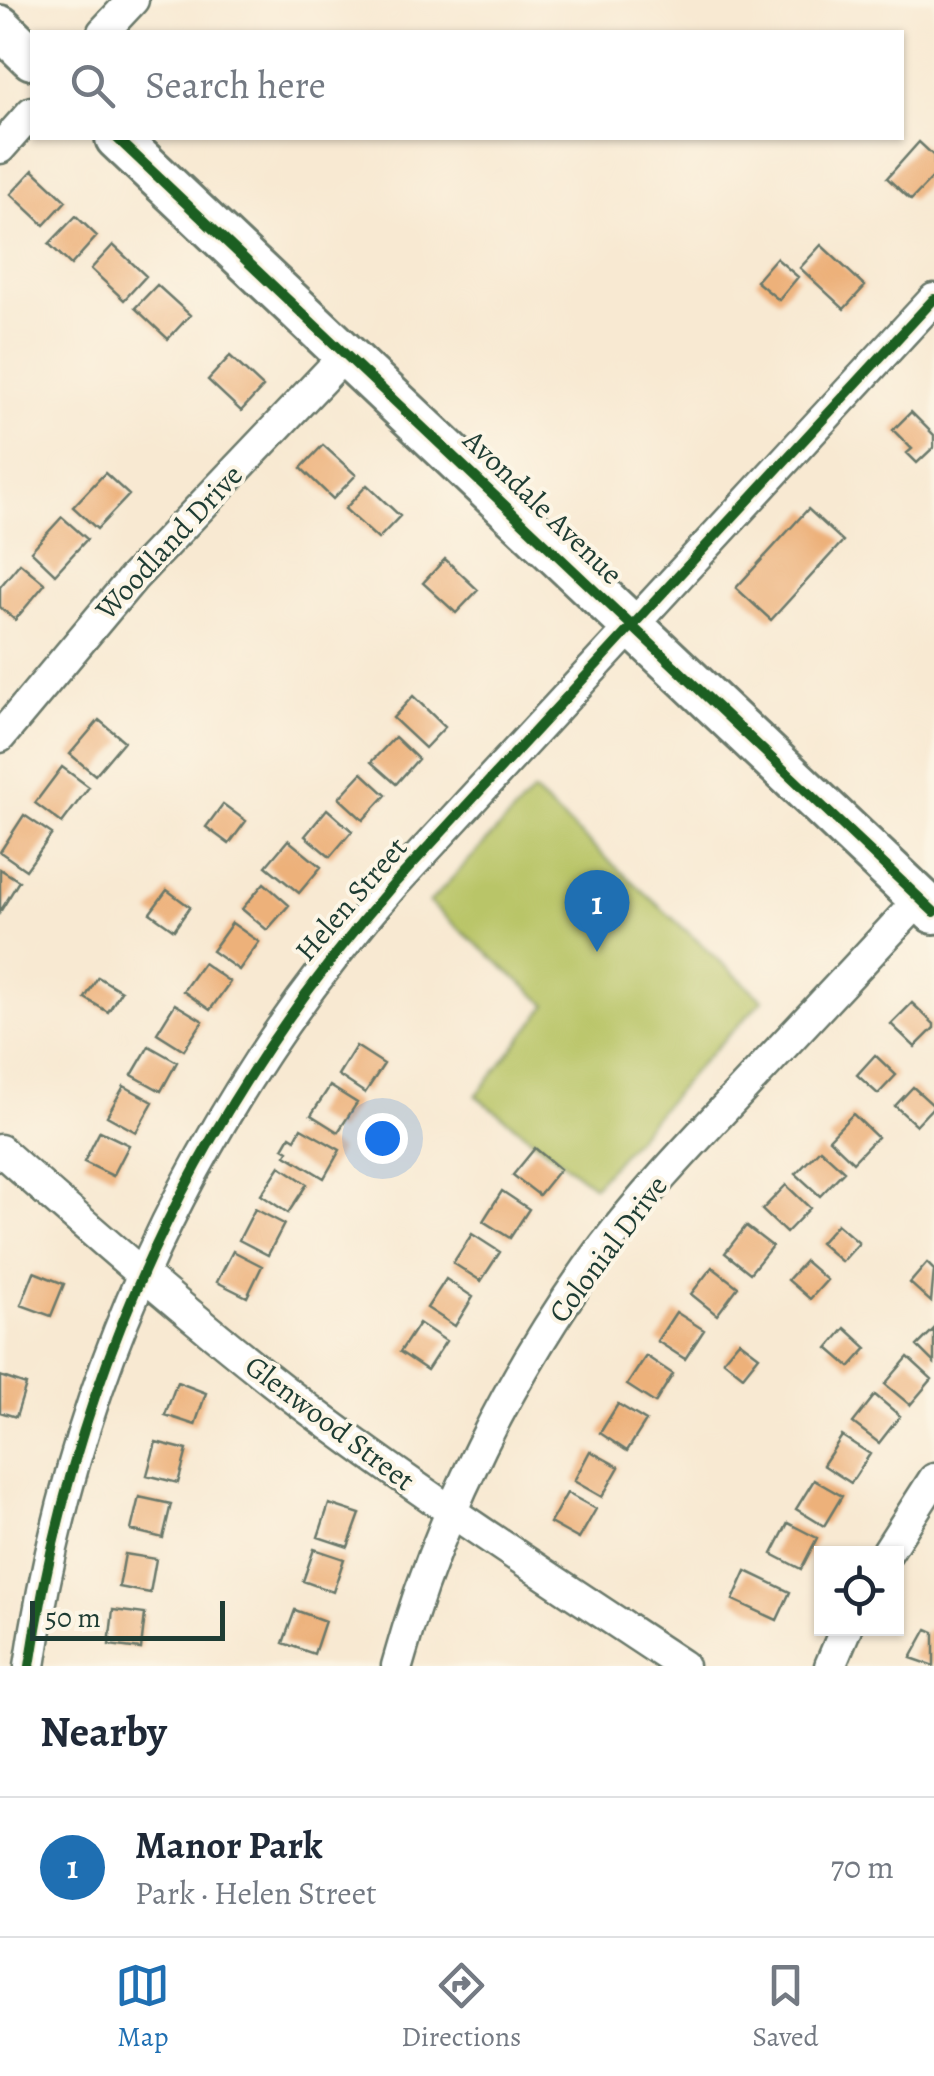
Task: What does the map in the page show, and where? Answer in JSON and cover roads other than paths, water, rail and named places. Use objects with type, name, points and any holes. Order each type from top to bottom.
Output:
[{"type":"street","points":[[105,30],[132,0]]},
{"type":"street","points":[[0,27],[30,56]]},
{"type":"street","points":[[0,148],[30,114]]},
{"type":"street","name":"Avondale Avenue","points":[[119,140],[927,905]]},
{"type":"street","name":"Helen Street","points":[[30,1666],[56,1524],[78,1441],[113,1340],[178,1195],[220,1120],[315,978],[393,885],[934,299]]},
{"type":"street","name":"Woodland Drive","points":[[0,737],[133,578],[346,354]]},
{"type":"street","name":"Colonial Drive","points":[[397,1666],[426,1578],[453,1514],[522,1371],[606,1244],[666,1171],[927,905]]},
{"type":"street","name":"Glenwood Street","points":[[0,1150],[140,1274],[290,1394],[453,1514],[683,1666]]},
{"type":"street","points":[[891,1546],[934,1478]]},
{"type":"street","points":[[830,1666],[843,1636]]},
{"type":"place","name":"Manor Park","points":[[597,952]]}]
